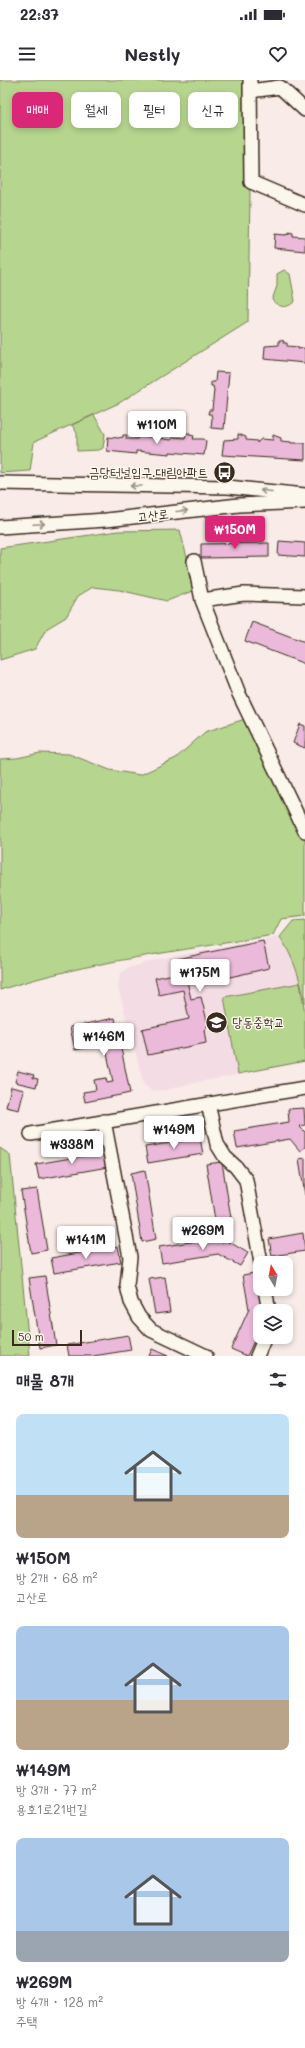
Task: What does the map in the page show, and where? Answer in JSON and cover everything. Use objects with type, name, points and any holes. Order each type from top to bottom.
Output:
[{"type":"street","points":[[305,110],[280,87],[250,86],[251,182],[305,205]]},
{"type":"street","name":"고산로","points":[[0,483],[228,487],[305,495]]},
{"type":"street","name":"고산로","points":[[0,526],[106,520],[238,505],[305,502]]},
{"type":"street","points":[[194,561],[202,600],[239,694],[305,831]]},
{"type":"street","points":[[202,600],[244,594],[305,596]]},
{"type":"street","points":[[31,1134],[305,1088]]},
{"type":"street","points":[[208,1104],[217,1144],[246,1180],[260,1256]]},
{"type":"street","points":[[104,1121],[130,1257],[127,1286],[131,1302],[139,1317],[151,1330],[206,1356]]},
{"type":"street","points":[[257,1356],[262,1344]]},
{"type":"shaded area","name":"당동중학교","points":[[280,937],[290,953],[300,978],[305,1003],[305,1062],[188,1084],[167,1090],[152,1091],[144,1085],[118,987],[120,974],[128,968],[159,959]]},
{"type":"green space","points":[[0,80],[245,80],[245,176],[250,192],[248,322],[119,403],[34,442],[30,471],[0,473]]},
{"type":"green space","points":[[284,270],[290,274],[295,301],[286,306],[280,306],[272,300],[277,286],[277,274]]},
{"type":"green space","points":[[94,415],[105,434],[103,448],[99,450],[77,451],[77,433],[72,425]]},
{"type":"green space","points":[[180,530],[195,590],[167,601],[119,590],[93,587],[78,596],[66,617],[46,629],[35,649],[0,660],[0,548],[118,531]]},
{"type":"green space","points":[[245,719],[305,840],[305,916],[281,919],[273,935],[101,964],[67,971],[0,990],[0,759],[17,758],[40,753],[69,754],[110,770],[140,775],[176,758],[205,732]]},
{"type":"green space","points":[[305,920],[305,1003],[296,969],[280,937],[293,921]]},
{"type":"green space","points":[[300,983],[305,1013],[305,1061],[238,1074],[224,997]]},
{"type":"green space","points":[[0,1148],[10,1155],[30,1356],[0,1356]]},
{"type":"building","points":[[289,232],[293,233],[293,236],[305,237],[305,251],[274,248],[275,234],[285,235],[289,234]]},
{"type":"building","points":[[279,340],[284,341],[283,343],[287,343],[287,346],[298,347],[298,349],[305,348],[305,363],[264,359],[265,346],[279,345]]},
{"type":"building","points":[[216,372],[229,373],[224,429],[211,428],[212,418],[211,414],[208,414],[209,410],[212,410],[214,390],[213,386],[211,386],[211,382],[215,382]]},
{"type":"building","points":[[151,432],[159,435],[158,438],[171,440],[174,437],[185,438],[186,433],[190,433],[190,435],[194,436],[193,439],[204,439],[206,441],[204,455],[136,451],[136,454],[107,451],[108,437],[118,438],[123,437],[123,435],[127,435],[126,439],[137,439],[139,436],[151,437]]},
{"type":"building","points":[[238,434],[246,437],[246,440],[257,441],[257,443],[261,439],[273,440],[273,435],[281,438],[281,441],[305,443],[305,460],[222,455],[224,440],[238,439]]},
{"type":"building","points":[[279,541],[305,543],[305,557],[278,555]]},
{"type":"building","points":[[269,543],[269,557],[201,558],[201,544]]},
{"type":"building","points":[[252,622],[305,642],[305,664],[245,641]]},
{"type":"building","points":[[300,724],[305,726],[305,748],[293,743]]},
{"type":"building","points":[[263,941],[269,968],[217,980],[200,977],[187,981],[191,999],[201,997],[208,1025],[204,1030],[206,1043],[148,1055],[142,1029],[189,1019],[183,990],[159,995],[155,978],[179,973],[177,959]]},
{"type":"building","points":[[115,1018],[130,1093],[85,1102],[83,1092],[96,1090],[94,1080],[106,1078],[107,1083],[113,1082],[105,1044],[75,1050],[70,1027]]},
{"type":"building","points":[[18,1071],[34,1075],[33,1078],[38,1079],[36,1087],[15,1082]]},
{"type":"building","points":[[11,1087],[24,1090],[19,1110],[6,1107]]},
{"type":"building","points":[[304,1108],[305,1125],[299,1126],[305,1132],[305,1147],[300,1151],[290,1139],[237,1148],[234,1131],[289,1122],[288,1109]]},
{"type":"building","points":[[200,1138],[203,1154],[148,1163],[145,1147]]},
{"type":"building","points":[[106,1152],[108,1167],[39,1179],[36,1164]]},
{"type":"building","points":[[305,1158],[305,1195],[299,1159]]},
{"type":"building","points":[[222,1162],[231,1218],[215,1220],[206,1164]]},
{"type":"building","points":[[145,1170],[156,1239],[142,1242],[131,1173]]},
{"type":"building","points":[[37,1189],[47,1250],[31,1253],[21,1191]]},
{"type":"building","points":[[303,1233],[305,1251],[272,1256],[269,1239]]},
{"type":"building","points":[[215,1238],[216,1241],[223,1242],[224,1239],[248,1253],[240,1266],[218,1254],[162,1263],[159,1247]]},
{"type":"building","points":[[118,1246],[121,1262],[54,1273],[51,1258]]},
{"type":"building","points":[[253,1273],[253,1296],[262,1296],[263,1304],[253,1304],[253,1343],[247,1356],[231,1349],[249,1309],[243,1275]]},
{"type":"building","points":[[45,1276],[56,1345],[40,1348],[29,1278]]},
{"type":"building","points":[[165,1277],[170,1312],[155,1314],[149,1279]]},
{"type":"building","points":[[128,1335],[131,1350],[93,1356],[69,1356],[67,1345]]},
{"type":"building","points":[[152,1349],[168,1356],[149,1356]]},
{"type":"place","name":"금당터널입구.대림아파트","points":[[224,472]]},
{"type":"place","name":"당동중학교","points":[[217,1022]]}]
